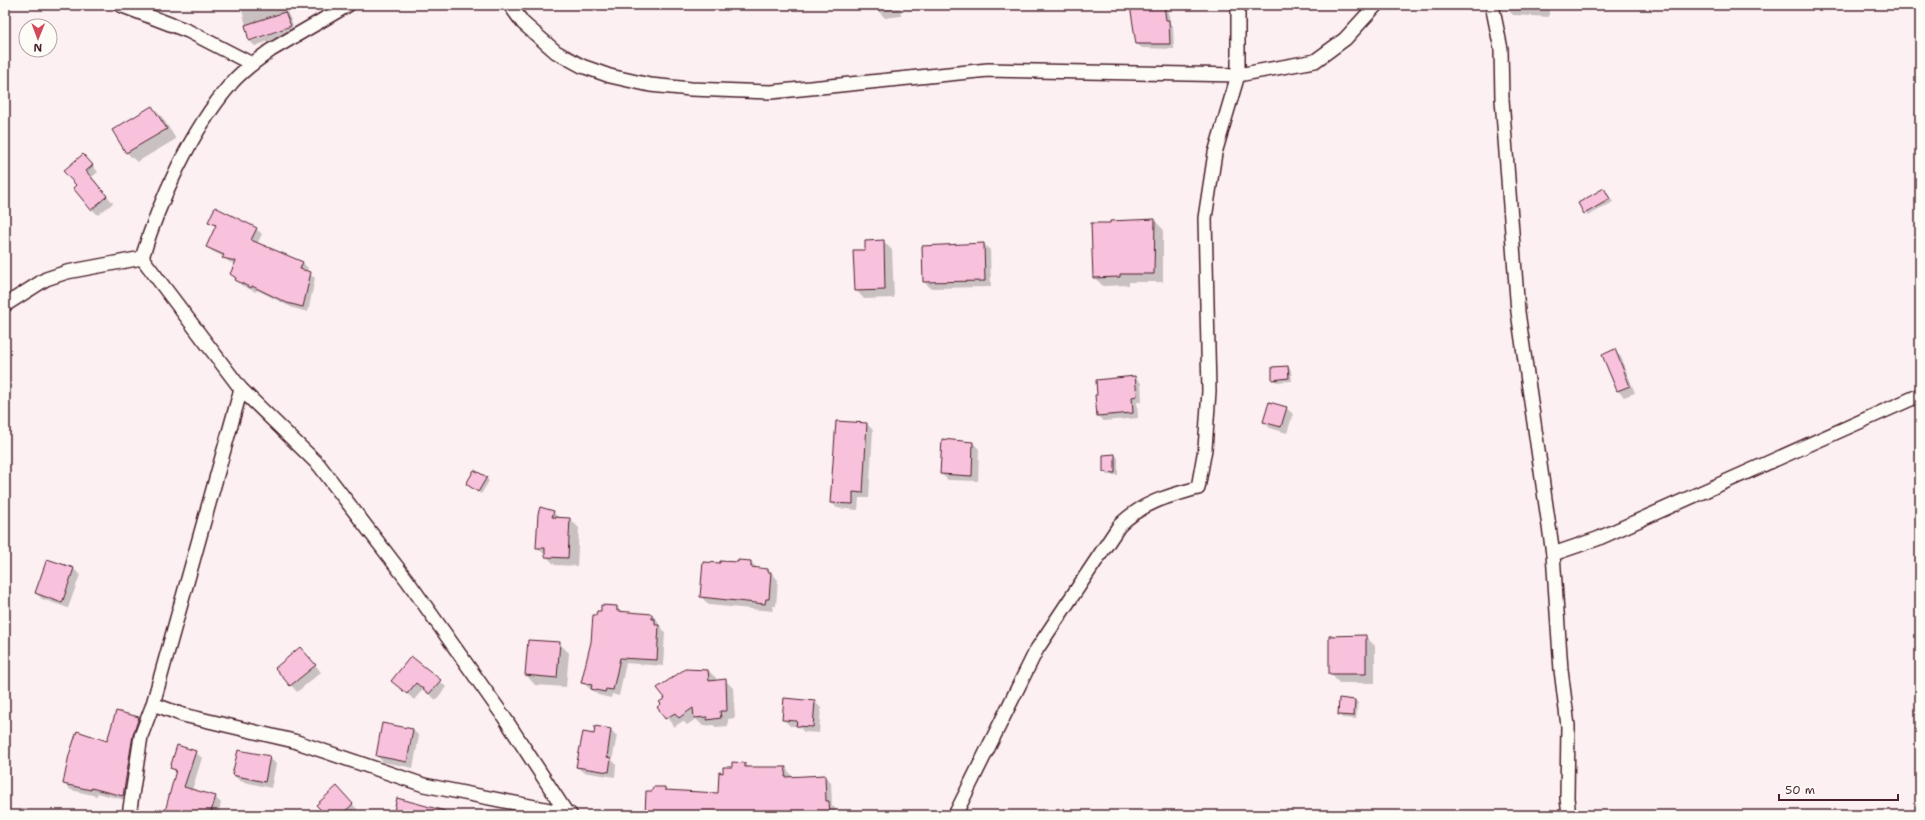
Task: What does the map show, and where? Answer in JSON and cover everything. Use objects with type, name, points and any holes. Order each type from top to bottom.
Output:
[{"type":"street","points":[[120,5],[188,31],[252,64]]},
{"type":"street","points":[[142,258],[148,237],[174,176],[204,120],[230,84],[252,64],[271,50],[348,5]]},
{"type":"street","points":[[510,5],[523,23],[556,52],[582,66],[610,76],[650,85],[691,90],[771,92],[988,70],[1238,75],[1314,61],[1345,39],[1376,5]]},
{"type":"street","points":[[955,815],[1037,649],[1119,526],[1135,512],[1161,498],[1198,488],[1205,448],[1209,391],[1205,218],[1215,153],[1238,75],[1238,5]]},
{"type":"street","points":[[1492,5],[1501,49],[1502,99],[1518,312],[1553,554],[1561,670],[1568,726],[1567,798],[1569,815]]},
{"type":"street","points":[[5,305],[46,279],[67,272],[142,258]]},
{"type":"street","points":[[142,258],[241,389],[320,465],[407,580],[500,710],[569,814]]},
{"type":"street","points":[[130,815],[141,736],[153,704],[241,389]]},
{"type":"street","points":[[1553,554],[1597,539],[1920,396]]},
{"type":"street","points":[[153,704],[183,715],[294,741],[424,785],[569,814]]},
{"type":"building","points":[[1130,5],[1164,5],[1166,20],[1169,20],[1170,44],[1136,44]]},
{"type":"building","points":[[285,12],[291,26],[249,41],[245,25]]},
{"type":"building","points":[[152,106],[167,129],[126,153],[112,130]]},
{"type":"building","points":[[83,154],[93,165],[86,171],[107,196],[91,210],[73,188],[76,185],[63,171]]},
{"type":"building","points":[[1604,188],[1610,199],[1584,214],[1578,203]]},
{"type":"building","points":[[215,207],[257,228],[251,240],[303,262],[300,269],[311,272],[303,307],[287,303],[252,286],[251,288],[235,280],[236,278],[230,274],[236,261],[222,258],[224,255],[206,247],[216,225],[208,222]]},
{"type":"building","points":[[1155,219],[1154,274],[1120,274],[1120,277],[1093,278],[1091,223]]},
{"type":"building","points":[[884,240],[885,290],[855,291],[853,250],[865,250],[865,241]]},
{"type":"building","points":[[984,243],[985,281],[923,282],[922,246]]},
{"type":"building","points":[[1615,349],[1630,386],[1617,391],[1602,355]]},
{"type":"building","points":[[1288,366],[1289,378],[1272,380],[1272,367]]},
{"type":"building","points":[[1135,376],[1137,396],[1132,397],[1133,413],[1097,416],[1095,395],[1097,395],[1096,380]]},
{"type":"building","points":[[1269,402],[1287,407],[1281,427],[1263,422]]},
{"type":"building","points":[[836,421],[867,423],[863,493],[853,492],[853,504],[830,503]]},
{"type":"building","points":[[942,439],[973,442],[972,476],[940,474]]},
{"type":"building","points":[[1115,454],[1115,473],[1103,472],[1103,455]]},
{"type":"building","points":[[474,470],[487,477],[478,492],[466,484]]},
{"type":"building","points":[[540,507],[554,511],[552,517],[570,518],[568,558],[545,557],[545,548],[536,548],[538,514]]},
{"type":"building","points":[[47,559],[74,568],[62,603],[35,593]]},
{"type":"building","points":[[738,560],[751,561],[751,567],[768,569],[768,572],[771,572],[769,599],[766,599],[765,604],[700,597],[703,562],[738,562]]},
{"type":"building","points":[[601,605],[617,606],[617,611],[652,614],[652,619],[655,619],[655,625],[659,625],[657,660],[620,658],[613,690],[606,689],[605,692],[591,689],[592,685],[581,683],[591,642],[593,615],[596,615],[597,611],[601,611]]},
{"type":"building","points":[[1366,635],[1366,674],[1329,674],[1329,636]]},
{"type":"building","points":[[528,640],[560,642],[557,678],[525,675]]},
{"type":"building","points":[[300,647],[316,665],[290,686],[275,668]]},
{"type":"building","points":[[411,656],[441,680],[429,694],[416,683],[407,694],[391,681]]},
{"type":"building","points":[[685,669],[708,670],[709,681],[726,679],[727,711],[720,711],[721,718],[707,720],[707,717],[694,718],[693,708],[679,718],[675,713],[665,719],[657,707],[661,704],[659,702],[665,698],[657,688]]},
{"type":"building","points":[[784,698],[815,701],[813,727],[796,726],[797,721],[782,720]]},
{"type":"building","points":[[1339,698],[1355,700],[1354,716],[1338,715]]},
{"type":"building","points":[[116,711],[139,717],[133,735],[123,796],[91,788],[91,790],[63,784],[69,755],[77,731],[107,741]]},
{"type":"building","points":[[382,723],[413,729],[407,762],[376,756]]},
{"type":"building","points":[[595,726],[611,729],[607,757],[611,758],[609,772],[576,767],[583,732],[594,734]]},
{"type":"building","points":[[177,745],[196,751],[184,787],[216,796],[210,815],[199,815],[184,811],[183,815],[164,815],[176,770],[170,768]]},
{"type":"building","points":[[238,750],[270,756],[265,782],[232,775]]},
{"type":"building","points":[[732,762],[745,763],[745,767],[786,767],[785,777],[825,775],[826,801],[829,801],[830,815],[645,815],[646,791],[652,791],[653,787],[665,787],[665,790],[718,793],[719,772],[723,773],[723,767],[732,767]]},
{"type":"building","points":[[337,786],[353,804],[341,815],[326,815],[316,805]]},
{"type":"building","points":[[397,798],[445,811],[444,815],[393,815]]}]
